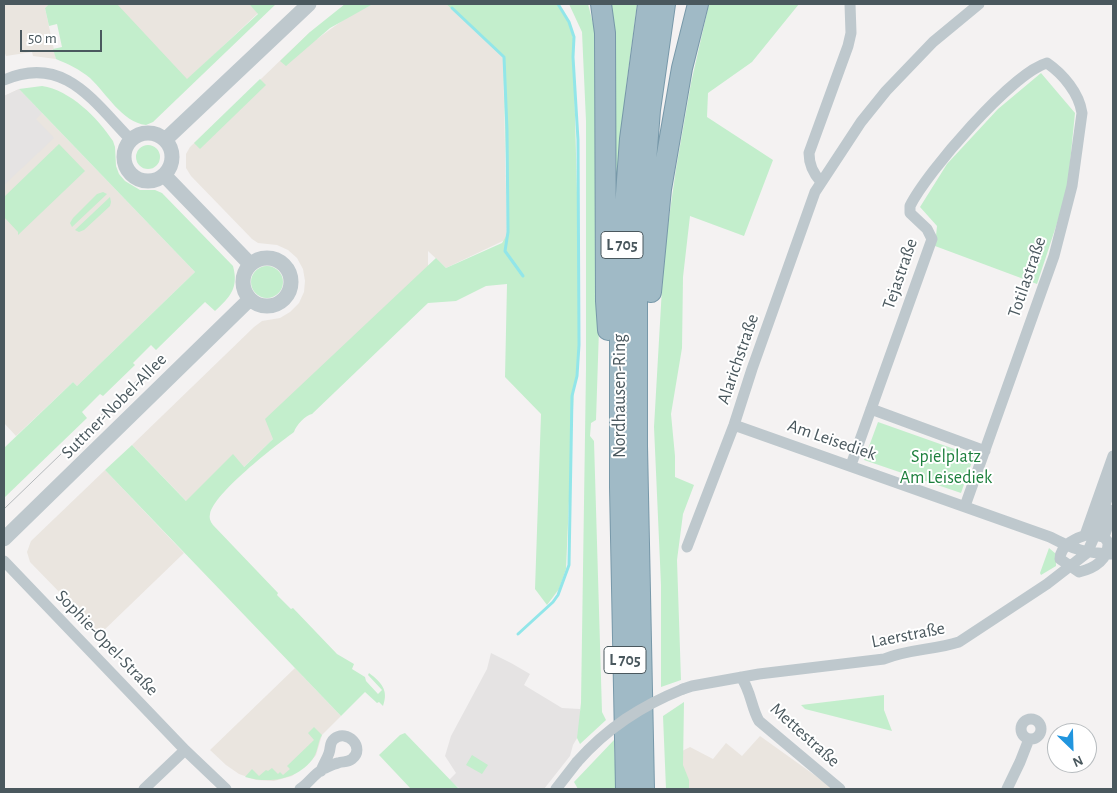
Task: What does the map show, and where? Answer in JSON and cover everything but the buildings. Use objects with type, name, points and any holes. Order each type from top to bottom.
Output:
[{"type":"highway","points":[[601,4],[606,33],[606,301],[620,487]]},
{"type":"highway","name":"Nordhausen-Ring","points":[[626,789],[626,704],[620,487],[620,277],[630,138],[648,4]]},
{"type":"highway","name":"Nordhausen-Ring","points":[[644,789],[637,446],[638,294],[650,110],[665,4]]},
{"type":"highway","points":[[637,446],[661,189],[682,68],[698,4]]},
{"type":"street","points":[[165,140],[309,4]]},
{"type":"street","points":[[821,182],[813,173],[809,161],[809,153],[848,46],[851,33],[850,4]]},
{"type":"street","name":"Alarichstraße","points":[[687,547],[734,425],[815,192],[861,122],[886,91],[933,42],[979,4]]},
{"type":"street","name":"Tejastraße","points":[[851,465],[932,239],[927,229],[910,213],[910,206],[944,157],[996,102],[1026,74],[1047,62]]},
{"type":"street","name":"Totilastraße","points":[[965,506],[1054,256],[1072,186],[1082,113],[1081,105],[1077,96],[1066,82],[1047,62]]},
{"type":"street","points":[[4,80],[28,72],[45,72],[72,82],[131,140]]},
{"type":"street","points":[[148,133],[160,136],[165,140],[172,154],[169,169],[164,175],[158,180],[144,181],[130,174],[126,168],[124,153],[131,140],[136,136],[148,133]]},
{"type":"street","points":[[164,175],[250,264]]},
{"type":"street","points":[[262,258],[274,258],[285,265],[291,276],[292,283],[288,295],[273,306],[260,305],[250,299],[243,287],[243,281],[250,264],[262,258]]},
{"type":"street","name":"Suttner-Nobel-Allee","points":[[4,539],[250,299]]},
{"type":"street","points":[[871,409],[984,451]]},
{"type":"street","name":"Am Leisediek","points":[[734,425],[965,506],[1050,537],[1087,553]]},
{"type":"street","points":[[1095,536],[1113,456]]},
{"type":"street","points":[[1095,536],[1108,542],[1110,554],[1087,553],[1095,536],[1113,481]]},
{"type":"street","points":[[1075,570],[1062,562],[1060,558],[1063,548],[1066,545],[1095,536],[1113,510]]},
{"type":"street","name":"Laerstraße","points":[[1075,570],[1087,553]]},
{"type":"street","name":"Laerstraße","points":[[556,789],[597,740],[619,722],[651,703],[683,689],[741,677],[884,659],[896,654],[959,642],[1075,570],[1097,566],[1110,554]]},
{"type":"street","name":"Sophie-Opel-Straße","points":[[4,561],[185,750],[226,789]]},
{"type":"street","name":"Mettestraße","points":[[741,677],[747,685],[755,714],[759,720],[840,789]]},
{"type":"street","points":[[1007,789],[1029,739]]},
{"type":"street","points":[[144,789],[185,750]]},
{"type":"street","points":[[300,789],[321,771]]},
{"type":"shaded area","points":[[4,4],[49,4],[45,8],[56,59],[33,56],[32,52],[6,56],[4,51]]},
{"type":"shaded area","points":[[104,4],[249,4],[258,13],[181,86]]},
{"type":"shaded area","points":[[373,4],[446,4],[503,56],[507,239],[446,268],[428,251],[428,290],[197,512],[132,445],[254,327],[262,321],[280,318],[290,312],[299,303],[304,292],[305,281],[303,269],[297,258],[288,250],[277,245],[258,243],[252,239],[191,176],[186,168],[186,154],[190,147],[310,32],[317,39],[346,18]]},
{"type":"shaded area","points":[[19,89],[195,272],[77,386],[73,382],[16,436],[4,423],[4,96]]},
{"type":"shaded area","points":[[19,89],[42,113],[36,119],[54,138],[4,185],[4,96]]},
{"type":"shaded area","points":[[105,470],[184,553],[100,634],[30,562],[27,552],[31,541]]},
{"type":"shaded area","points":[[491,653],[530,674],[524,685],[562,708],[580,709],[580,733],[573,745],[570,756],[544,789],[460,789],[449,780],[456,773],[445,756],[451,736],[487,669]]},
{"type":"shaded area","points":[[295,668],[341,716],[322,735],[316,755],[312,760],[292,776],[274,781],[256,780],[239,774],[210,750]]},
{"type":"shaded area","points":[[760,736],[834,789],[679,789],[678,753],[690,747],[713,759],[726,743],[742,756]]},
{"type":"green space","points":[[49,4],[117,4],[187,79],[258,14],[249,4],[276,4],[153,122],[146,125],[137,123],[122,113],[86,75],[56,59],[53,49],[62,47],[57,24],[49,26],[45,8]]},
{"type":"green space","points":[[345,4],[373,4],[330,28],[286,66],[280,61],[310,32]]},
{"type":"green space","points":[[446,4],[557,4],[570,25],[573,38],[578,231],[578,377],[574,387],[566,569],[559,589],[547,605],[535,589],[541,414],[505,377],[507,284],[486,286],[456,301],[428,303],[312,414],[307,416],[294,432],[233,483],[222,494],[210,514],[210,520],[213,525],[291,609],[293,608],[337,654],[354,664],[352,669],[365,677],[366,681],[378,694],[382,690],[368,675],[369,673],[383,687],[385,700],[383,706],[365,692],[341,716],[105,470],[132,445],[186,501],[233,454],[244,467],[273,439],[265,419],[436,258],[446,268],[502,243],[508,233],[503,56]]},
{"type":"green space","points":[[569,4],[588,4],[596,35],[595,246],[599,329],[596,420],[591,423],[590,436],[594,441],[602,712],[606,720],[580,744],[577,738],[581,703],[586,369],[586,121],[582,32]]},
{"type":"green space","points":[[607,4],[637,4],[626,87],[617,187],[611,186]]},
{"type":"green space","points":[[709,4],[799,4],[752,62],[708,93],[707,117],[773,160],[744,236],[690,216],[683,277],[682,348],[671,414],[675,477],[694,485],[683,514],[677,560],[681,680],[661,687],[661,585],[654,427],[664,253],[691,83]]},
{"type":"green space","points":[[1041,73],[1075,113],[1067,193],[1037,284],[935,246],[937,226],[920,207],[947,164],[998,109]]},
{"type":"green space","points":[[260,79],[266,85],[200,149],[194,143]]},
{"type":"green space","points":[[42,86],[63,93],[73,99],[100,123],[113,141],[116,166],[119,174],[125,181],[140,190],[155,190],[162,193],[233,266],[235,280],[232,292],[215,311],[205,302],[156,350],[151,345],[133,363],[135,365],[103,396],[100,394],[82,412],[87,418],[4,498],[4,448],[73,382],[77,386],[195,272],[19,89]]},
{"type":"green space","points":[[59,144],[85,171],[18,235],[18,232],[4,217],[4,197]]},
{"type":"green space","points":[[148,145],[157,148],[160,157],[157,166],[148,169],[139,166],[136,157],[139,148]]},
{"type":"green space","points":[[103,192],[107,194],[72,227],[70,223],[73,218],[97,194]]},
{"type":"green space","points":[[110,197],[110,206],[84,230],[79,232],[75,230]]},
{"type":"green space","points":[[267,266],[278,271],[283,282],[278,293],[267,298],[256,293],[251,282],[256,271]]},
{"type":"green space","name":"Spielplatz Am Leisediek","points":[[878,422],[974,456],[961,493],[864,460]]},
{"type":"green space","points":[[1049,548],[1056,554],[1056,566],[1041,575],[1040,573]]},
{"type":"green space","points":[[884,695],[884,710],[892,731],[805,709],[801,705]]},
{"type":"green space","points":[[684,702],[683,765],[689,780],[689,789],[666,789],[663,716]]},
{"type":"green space","points":[[314,727],[322,735],[314,757],[300,771],[273,780],[245,777],[252,769],[259,776],[272,768],[278,774],[280,772],[283,775],[290,769],[287,766],[314,740],[308,733]]},
{"type":"green space","points":[[405,733],[459,789],[411,789],[379,755],[400,735]]},
{"type":"green space","points":[[614,740],[616,789],[578,789],[574,782]]},
{"type":"green space","points":[[472,755],[488,765],[482,774],[466,765]]},
{"type":"waterway","points":[[518,634],[553,602],[558,595],[569,565],[572,396],[577,376],[579,345],[578,140],[573,57],[574,37],[569,22],[558,4]]},
{"type":"waterway","points":[[452,8],[504,57],[508,232],[505,251],[523,276]]},
{"type":"tram line","points":[[4,509],[146,372]]}]
